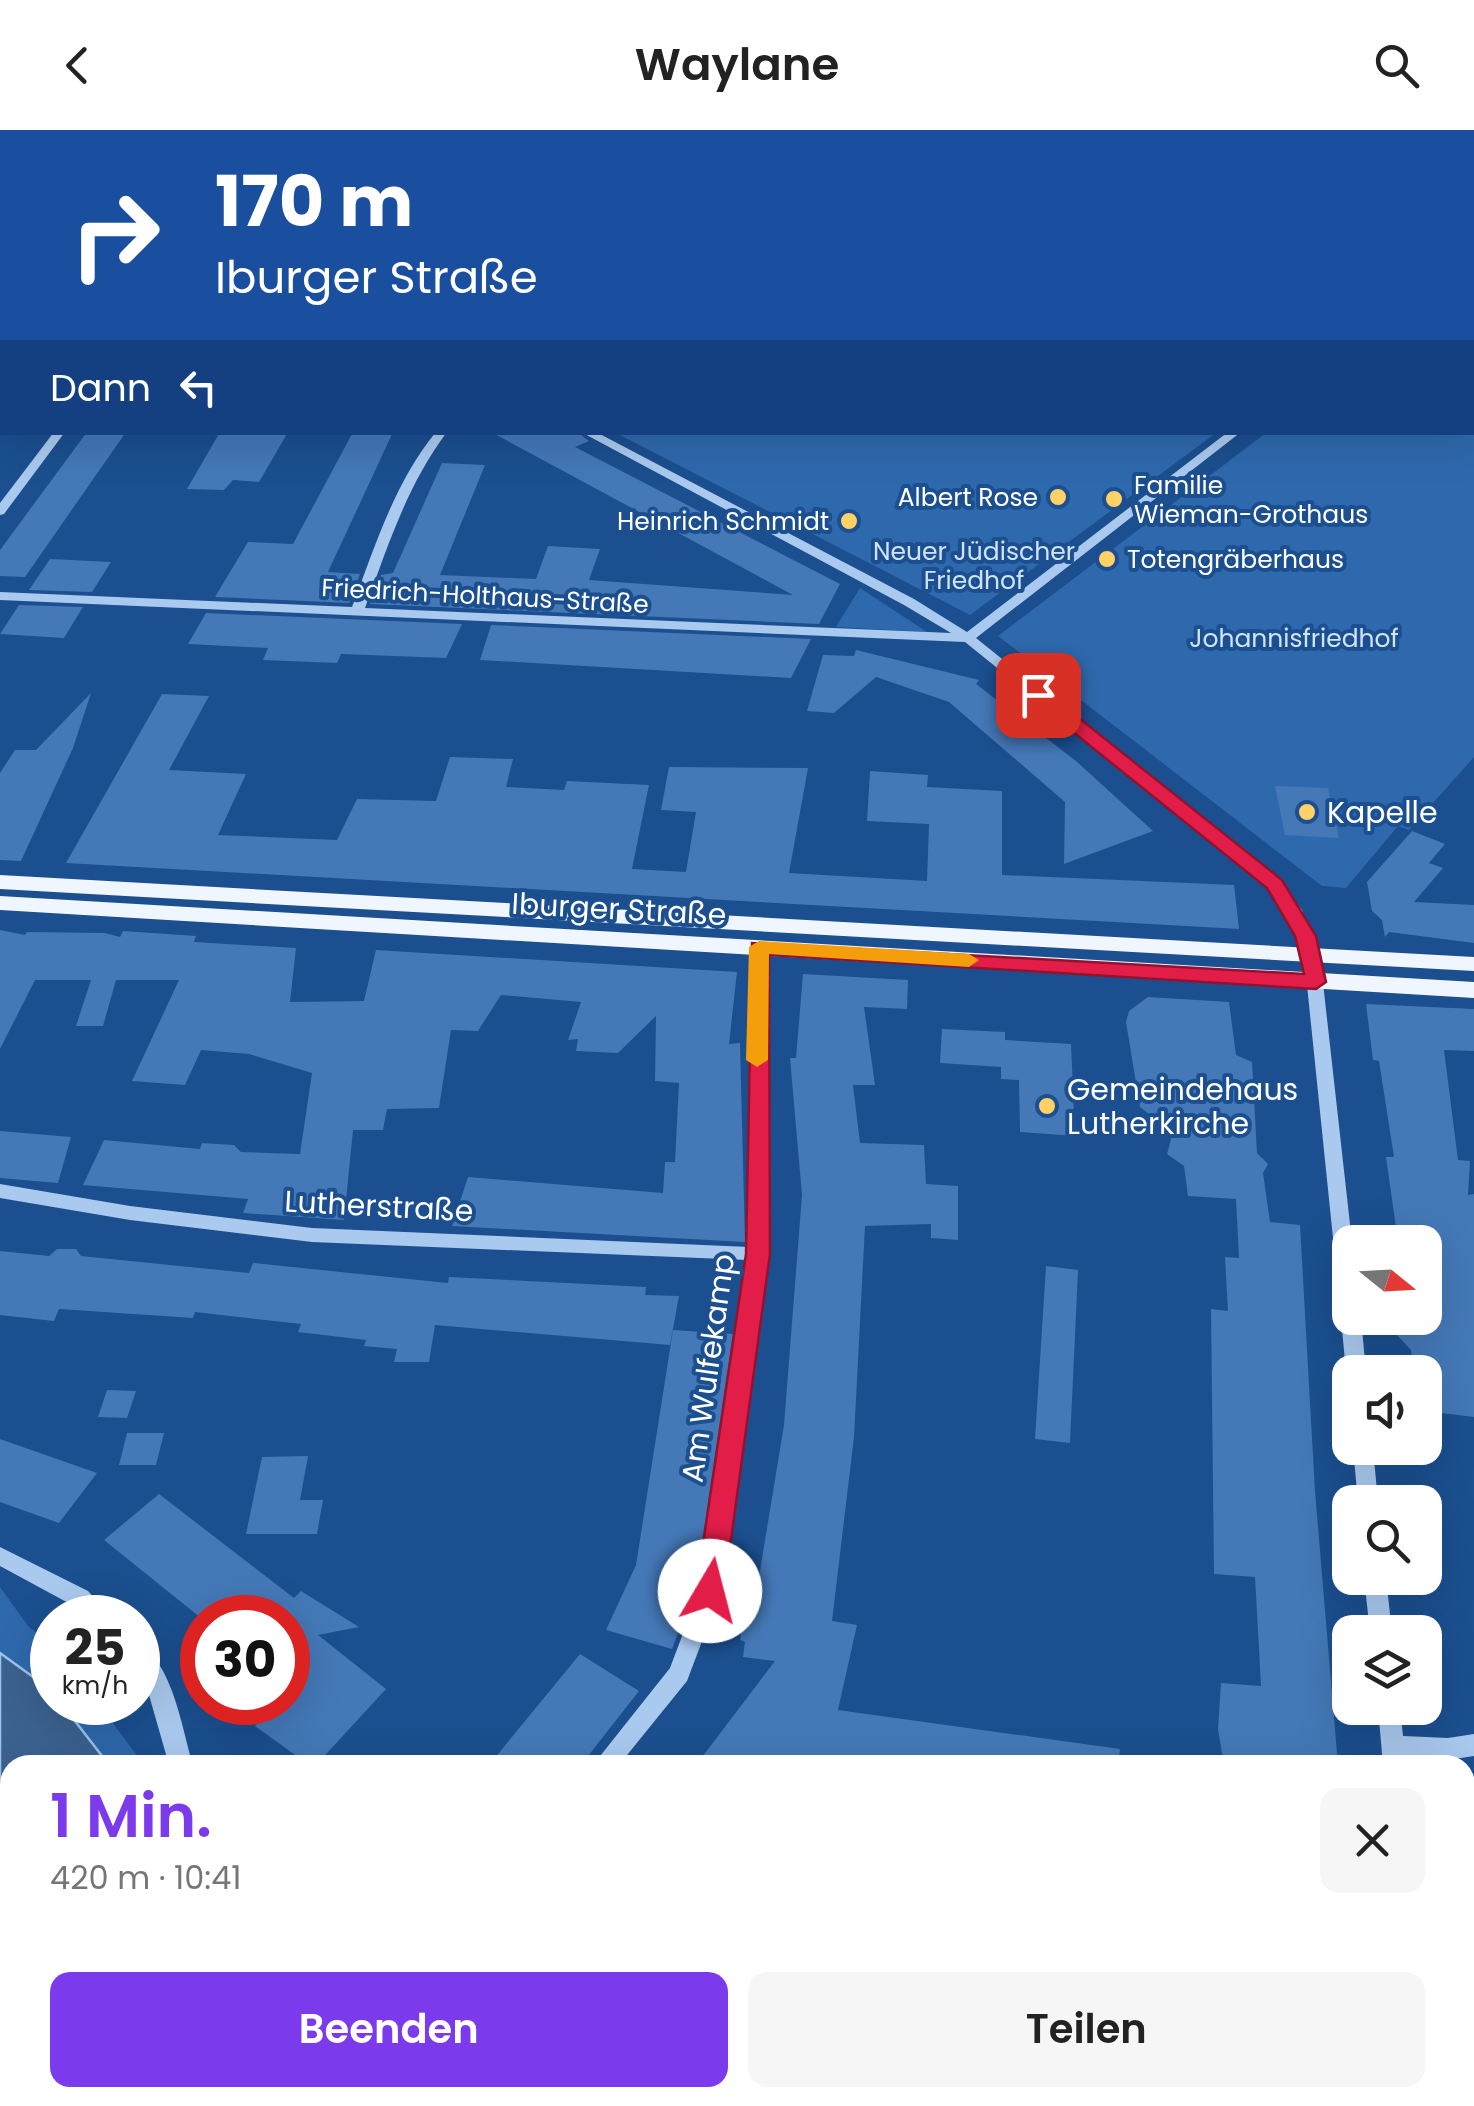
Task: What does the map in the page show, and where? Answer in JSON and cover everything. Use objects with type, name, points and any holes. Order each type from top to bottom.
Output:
[{"type":"main road","name":"Iburger Straße","points":[[0,882],[1474,964]]},
{"type":"main road","name":"Iburger Straße","points":[[0,903],[1474,990]]},
{"type":"street","points":[[0,512],[58,435]]},
{"type":"street","points":[[357,612],[397,512],[430,444],[439,435]]},
{"type":"street","points":[[592,435],[909,602],[968,638],[1254,864],[1294,910],[1312,956],[1342,1225]]},
{"type":"street","points":[[968,638],[1232,435]]},
{"type":"street","name":"Friedrich-Holthaus-Straße","points":[[0,596],[968,638]]},
{"type":"street","name":"Am Wulfekamp","points":[[613,1755],[679,1674],[710,1591],[758,1254],[759,947]]},
{"type":"street","name":"Lutherstraße","points":[[0,1191],[130,1213],[312,1235],[758,1254]]},
{"type":"street","points":[[0,1556],[74,1595]]},
{"type":"street","points":[[160,1697],[177,1755]]},
{"type":"street","points":[[1390,1725],[1394,1755]]},
{"type":"street","points":[[1403,1755],[1474,1745]]},
{"type":"green space","name":"Neuer Jüdischer Friedhof","points":[[620,435],[1213,435],[970,615]]},
{"type":"green space","name":"Johannisfriedhof","points":[[1263,435],[1474,435],[1474,757],[1409,830],[1398,826],[1346,888],[1322,886],[998,636]]},
{"type":"green space","points":[[860,588],[927,632],[836,627]]},
{"type":"green space","points":[[0,1587],[30,1628],[30,1725],[114,1725],[137,1755],[0,1755]]},
{"type":"shaded area","points":[[0,1653],[30,1675],[30,1725],[78,1725],[101,1755],[0,1755]]},
{"type":"building","points":[[85,435],[124,435],[25,577],[0,576],[0,550]]},
{"type":"building","points":[[218,435],[286,435],[259,482],[233,480],[224,490],[187,489]]},
{"type":"building","points":[[351,435],[392,435],[328,572],[360,574],[349,603],[215,597],[248,542],[293,544]]},
{"type":"building","points":[[497,435],[581,435],[589,441],[575,447],[840,584],[819,624],[370,604],[381,575],[393,573],[442,463],[485,465],[440,575],[536,579],[548,546],[600,549],[589,580],[793,595]]},
{"type":"building","points":[[50,559],[111,562],[92,592],[29,590]]},
{"type":"building","points":[[19,605],[83,607],[64,638],[0,634]]},
{"type":"building","points":[[206,613],[462,624],[446,658],[341,654],[337,663],[263,660],[268,648],[188,644]]},
{"type":"building","points":[[491,625],[811,639],[791,678],[480,660]]},
{"type":"building","points":[[856,650],[979,680],[976,684],[1076,761],[1153,831],[1064,864],[1065,802],[949,702],[876,677],[834,713],[807,711],[823,655],[854,656]]},
{"type":"building","points":[[91,693],[73,748],[21,861],[0,860],[0,773],[15,750],[36,750]]},
{"type":"building","points":[[162,694],[209,696],[169,770],[246,774],[218,835],[337,840],[357,799],[436,801],[450,757],[513,759],[506,787],[564,790],[567,781],[649,785],[632,869],[686,872],[696,812],[661,810],[669,767],[808,768],[789,873],[927,881],[929,824],[867,821],[870,771],[928,775],[927,787],[1002,791],[1002,875],[1234,885],[1239,929],[66,863]]},
{"type":"building","name":"Kapelle","points":[[1275,786],[1328,788],[1339,838],[1285,835]]},
{"type":"building","points":[[1412,831],[1445,844],[1429,863],[1443,868],[1414,902],[1474,905],[1474,943],[1389,932],[1385,937],[1382,920],[1372,911],[1367,882]]},
{"type":"building","points":[[0,930],[25,935],[105,933],[120,937],[123,931],[196,936],[194,942],[296,948],[290,1002],[364,1001],[376,950],[737,972],[729,1044],[740,1043],[745,1242],[452,1226],[468,1177],[663,1193],[665,1162],[675,1162],[679,1083],[655,1081],[656,1016],[618,1053],[576,1051],[578,1039],[568,1040],[581,1002],[501,995],[478,1031],[451,1030],[439,1108],[387,1109],[383,1130],[353,1130],[344,1220],[243,1213],[248,1199],[83,1185],[104,1140],[200,1149],[202,1143],[234,1145],[241,1152],[300,1154],[312,1073],[249,1054],[201,1050],[185,1085],[132,1081],[179,980],[116,980],[103,1026],[76,1026],[91,980],[35,980],[0,1049]]},
{"type":"building","points":[[803,974],[908,980],[907,1009],[864,1007],[875,1085],[853,1085],[860,1143],[924,1145],[926,1184],[958,1186],[958,1240],[931,1238],[931,1224],[865,1226],[854,1437],[832,1621],[857,1625],[838,1710],[1120,1749],[1119,1755],[704,1755],[775,1661],[743,1657],[745,1642],[740,1640],[749,1593],[756,1595],[784,1425],[802,1195],[790,1058],[796,1058]]},
{"type":"building","points":[[1148,997],[1229,1002],[1236,1055],[1252,1062],[1257,1153],[1268,1164],[1263,1173],[1270,1222],[1300,1225],[1315,1491],[1337,1755],[1222,1755],[1218,1729],[1221,1683],[1261,1686],[1255,1577],[1214,1574],[1211,1309],[1228,1311],[1225,1257],[1239,1258],[1236,1199],[1188,1196],[1184,1166],[1167,1154],[1177,1117],[1150,1115],[1140,1107],[1126,1022],[1129,1011]]},
{"type":"building","points":[[1366,1004],[1474,1009],[1474,1051],[1444,1050],[1458,1160],[1470,1161],[1468,1195],[1474,1194],[1474,1417],[1442,1413],[1442,1355],[1412,1355],[1397,1335],[1442,1335],[1442,1225],[1396,1225],[1386,1157],[1394,1157],[1379,1061],[1373,1060]]},
{"type":"building","name":"Gemeindehaus Lutherkirche","points":[[942,1029],[1005,1032],[1005,1040],[1071,1044],[1075,1136],[1020,1132],[1019,1080],[1001,1079],[1001,1067],[940,1063]]},
{"type":"building","points":[[0,1131],[71,1137],[58,1183],[0,1178]]},
{"type":"building","points":[[57,1249],[76,1249],[81,1256],[249,1273],[253,1263],[448,1283],[449,1277],[646,1287],[645,1295],[679,1296],[670,1345],[435,1325],[429,1362],[394,1362],[397,1349],[364,1346],[366,1340],[298,1332],[301,1324],[195,1312],[193,1318],[59,1309],[54,1321],[0,1315],[0,1251],[49,1256]]},
{"type":"building","points":[[1046,1266],[1078,1270],[1070,1443],[1035,1439]]},
{"type":"building","points":[[673,1330],[733,1334],[696,1586],[672,1649],[606,1630],[636,1565]]},
{"type":"building","points":[[107,1390],[136,1391],[127,1418],[98,1417]]},
{"type":"building","points":[[127,1433],[164,1433],[156,1465],[119,1465]]},
{"type":"building","points":[[0,1439],[97,1473],[59,1523],[0,1502]]},
{"type":"building","points":[[308,1456],[300,1500],[323,1500],[317,1534],[246,1534],[262,1457]]},
{"type":"building","points":[[159,1494],[290,1595],[180,1595],[180,1601],[104,1540]]},
{"type":"building","points":[[310,1597],[359,1627],[318,1635],[386,1689],[325,1755],[295,1755],[255,1726],[310,1725]]},
{"type":"building","points":[[580,1654],[639,1691],[589,1755],[497,1755]]},
{"type":"slow traffic","points":[[757,1060],[759,947],[969,960]]},
{"type":"place","name":"Albert Rose","points":[[1058,497]]},
{"type":"place","name":"Familie Wieman-Grothaus","points":[[1114,499]]},
{"type":"place","name":"Heinrich Schmidt","points":[[849,521]]},
{"type":"place","name":"Totengräberhaus","points":[[1107,559]]},
{"type":"place","name":"Kapelle","points":[[1307,812]]},
{"type":"place","name":"Gemeindehaus Lutherkirche","points":[[1047,1106]]},
{"type":"route","points":[[710,1591],[758,1254],[759,947],[1316,982],[1306,936],[1294,910],[1275,884],[1038,695]]}]
